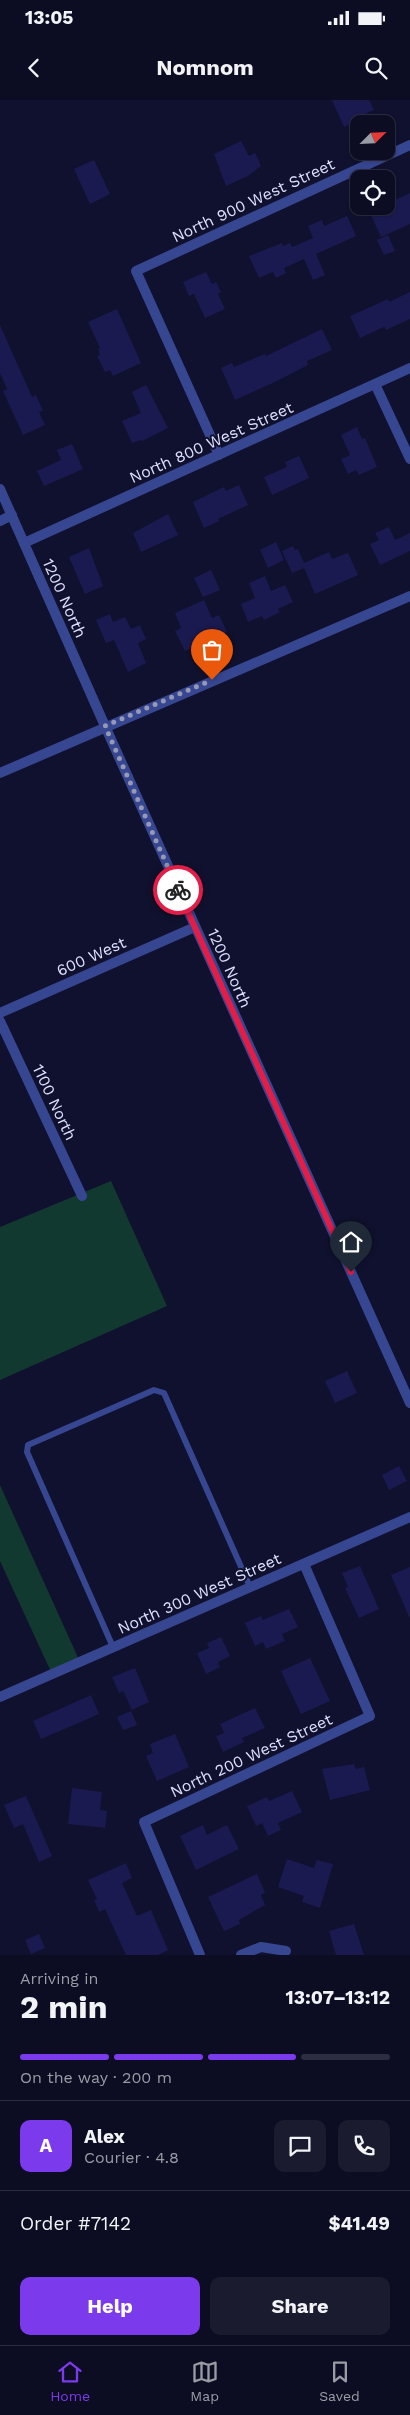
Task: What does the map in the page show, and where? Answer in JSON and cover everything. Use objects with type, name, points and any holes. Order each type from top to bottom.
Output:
[{"type":"street","name":"North 900 West Street","points":[[219,455],[136,271],[410,145]]},
{"type":"street","name":"North 800 West Street","points":[[24,543],[410,368]]},
{"type":"street","points":[[375,384],[410,459]]},
{"type":"street","name":"1200 North","points":[[0,489],[410,1403]]},
{"type":"street","points":[[0,520],[12,515]]},
{"type":"street","points":[[0,773],[105,726],[410,596]]},
{"type":"street","name":"600 West","points":[[0,1014],[195,927]]},
{"type":"street","name":"1100 North","points":[[0,1021],[82,1196]]},
{"type":"street","name":"North 300 West Street","points":[[0,1696],[410,1518]]},
{"type":"street","name":"North 200 West Street","points":[[200,1955],[144,1822],[370,1716],[304,1564]]},
{"type":"street","points":[[241,1955],[260,1947],[286,1950]]},
{"type":"lane","points":[[113,1647],[27,1452],[28,1445],[154,1390],[164,1393],[250,1587]]},
{"type":"green space","points":[[111,1181],[167,1306],[0,1380],[0,1227]]},
{"type":"green space","points":[[0,1485],[80,1662],[52,1674],[0,1561]]},
{"type":"building","points":[[332,100],[369,100],[374,110],[362,115],[350,115],[350,124],[344,127]]},
{"type":"building","points":[[241,141],[249,156],[255,153],[261,166],[248,176],[226,186],[214,154]]},
{"type":"building","points":[[94,160],[110,194],[90,204],[74,169]]},
{"type":"building","points":[[410,193],[410,224],[381,237],[371,215],[395,215],[395,200]]},
{"type":"building","points":[[347,216],[356,236],[316,254],[325,275],[313,280],[304,259],[284,268],[286,273],[276,278],[273,272],[259,278],[249,256],[282,243],[283,246],[290,243],[292,247],[313,238],[308,226],[322,220],[324,226]]},
{"type":"building","points":[[388,235],[395,251],[384,255],[377,240]]},
{"type":"building","points":[[206,272],[212,284],[216,282],[221,292],[218,294],[225,309],[205,318],[194,294],[189,296],[183,282]]},
{"type":"building","points":[[410,292],[410,319],[386,330],[384,327],[360,338],[350,316],[388,299],[389,302]]},
{"type":"building","points":[[117,309],[141,363],[113,376],[110,370],[105,372],[97,356],[100,355],[98,349],[100,348],[88,322]]},
{"type":"building","points":[[0,325],[32,397],[36,395],[43,411],[39,412],[45,425],[23,435],[3,391],[7,389],[0,373]]},
{"type":"building","points":[[322,329],[332,350],[307,361],[308,365],[277,381],[235,400],[221,368],[232,363],[234,367],[265,354],[266,356]]},
{"type":"building","points":[[146,385],[168,428],[142,441],[132,443],[122,421],[141,413],[132,392]]},
{"type":"building","points":[[357,427],[362,439],[365,438],[377,467],[359,475],[356,470],[348,474],[341,459],[350,455],[341,435]]},
{"type":"building","points":[[72,444],[83,469],[44,486],[37,471],[61,460],[57,450]]},
{"type":"building","points":[[299,456],[309,478],[272,495],[264,477],[287,467],[285,462]]},
{"type":"building","points":[[239,485],[248,505],[204,528],[193,502],[224,487],[226,491]]},
{"type":"building","points":[[168,514],[178,535],[141,552],[133,533]]},
{"type":"building","points":[[389,527],[395,540],[410,533],[410,551],[380,565],[370,544],[379,540],[375,533]]},
{"type":"building","points":[[276,542],[284,560],[268,568],[260,550]]},
{"type":"building","points":[[293,546],[295,550],[298,549],[304,563],[329,552],[332,559],[348,553],[358,575],[315,594],[304,568],[292,573],[282,551]]},
{"type":"building","points":[[89,548],[103,586],[85,594],[69,557]]},
{"type":"building","points":[[211,570],[220,590],[203,597],[194,578]]},
{"type":"building","points":[[265,576],[271,591],[285,585],[293,602],[278,609],[280,612],[264,620],[262,616],[248,622],[241,604],[255,598],[249,583]]},
{"type":"building","points":[[204,600],[212,618],[219,615],[227,632],[185,651],[175,631],[181,628],[175,613]]},
{"type":"building","points":[[110,614],[113,622],[125,617],[131,629],[140,625],[146,639],[138,643],[146,663],[128,672],[114,640],[106,643],[96,620]]},
{"type":"building","points":[[347,1371],[357,1393],[335,1403],[325,1381]]},
{"type":"building","points":[[399,1466],[407,1481],[389,1490],[382,1475]]},
{"type":"building","points":[[360,1566],[379,1609],[359,1618],[345,1588],[348,1587],[342,1573]]},
{"type":"building","points":[[410,1567],[410,1619],[391,1575]]},
{"type":"building","points":[[289,1609],[298,1627],[282,1634],[285,1641],[266,1649],[263,1642],[255,1646],[245,1623],[261,1616],[263,1620]]},
{"type":"building","points":[[221,1637],[230,1656],[218,1662],[220,1667],[206,1674],[197,1653],[209,1648],[207,1643]]},
{"type":"building","points":[[310,1658],[330,1701],[301,1714],[281,1671]]},
{"type":"building","points":[[135,1668],[149,1702],[132,1710],[123,1691],[119,1693],[112,1677]]},
{"type":"building","points":[[91,1695],[99,1714],[41,1739],[33,1721]]},
{"type":"building","points":[[255,1708],[265,1728],[242,1738],[244,1742],[223,1752],[216,1736],[224,1733],[220,1724]]},
{"type":"building","points":[[131,1711],[137,1725],[123,1730],[117,1717]]},
{"type":"building","points":[[175,1734],[189,1767],[157,1781],[146,1756],[153,1753],[150,1744]]},
{"type":"building","points":[[354,1764],[356,1769],[364,1767],[370,1790],[330,1800],[322,1769]]},
{"type":"building","points":[[72,1788],[102,1792],[100,1810],[107,1811],[105,1828],[68,1824]]},
{"type":"building","points":[[292,1791],[302,1812],[278,1823],[281,1830],[268,1836],[262,1823],[256,1826],[247,1806],[267,1797],[269,1801]]},
{"type":"building","points":[[26,1796],[52,1856],[39,1862],[23,1824],[14,1828],[4,1805]]},
{"type":"building","points":[[203,1825],[207,1835],[227,1825],[239,1849],[196,1870],[180,1836]]},
{"type":"building","points":[[287,1859],[314,1868],[317,1860],[333,1864],[320,1908],[302,1902],[304,1896],[278,1887]]},
{"type":"building","points":[[126,1863],[132,1878],[122,1883],[137,1916],[151,1910],[168,1950],[158,1955],[126,1955],[105,1909],[99,1912],[94,1900],[97,1899],[88,1880]]},
{"type":"building","points":[[257,1874],[265,1893],[261,1895],[265,1905],[239,1920],[240,1924],[224,1931],[208,1897]]},
{"type":"building","points":[[354,1924],[364,1955],[336,1955],[329,1931]]},
{"type":"building","points":[[39,1934],[45,1948],[31,1954],[25,1940]]},
{"type":"way so far","points":[[178,890],[105,726],[212,680]]},
{"type":"route","points":[[178,890],[351,1272]]}]
